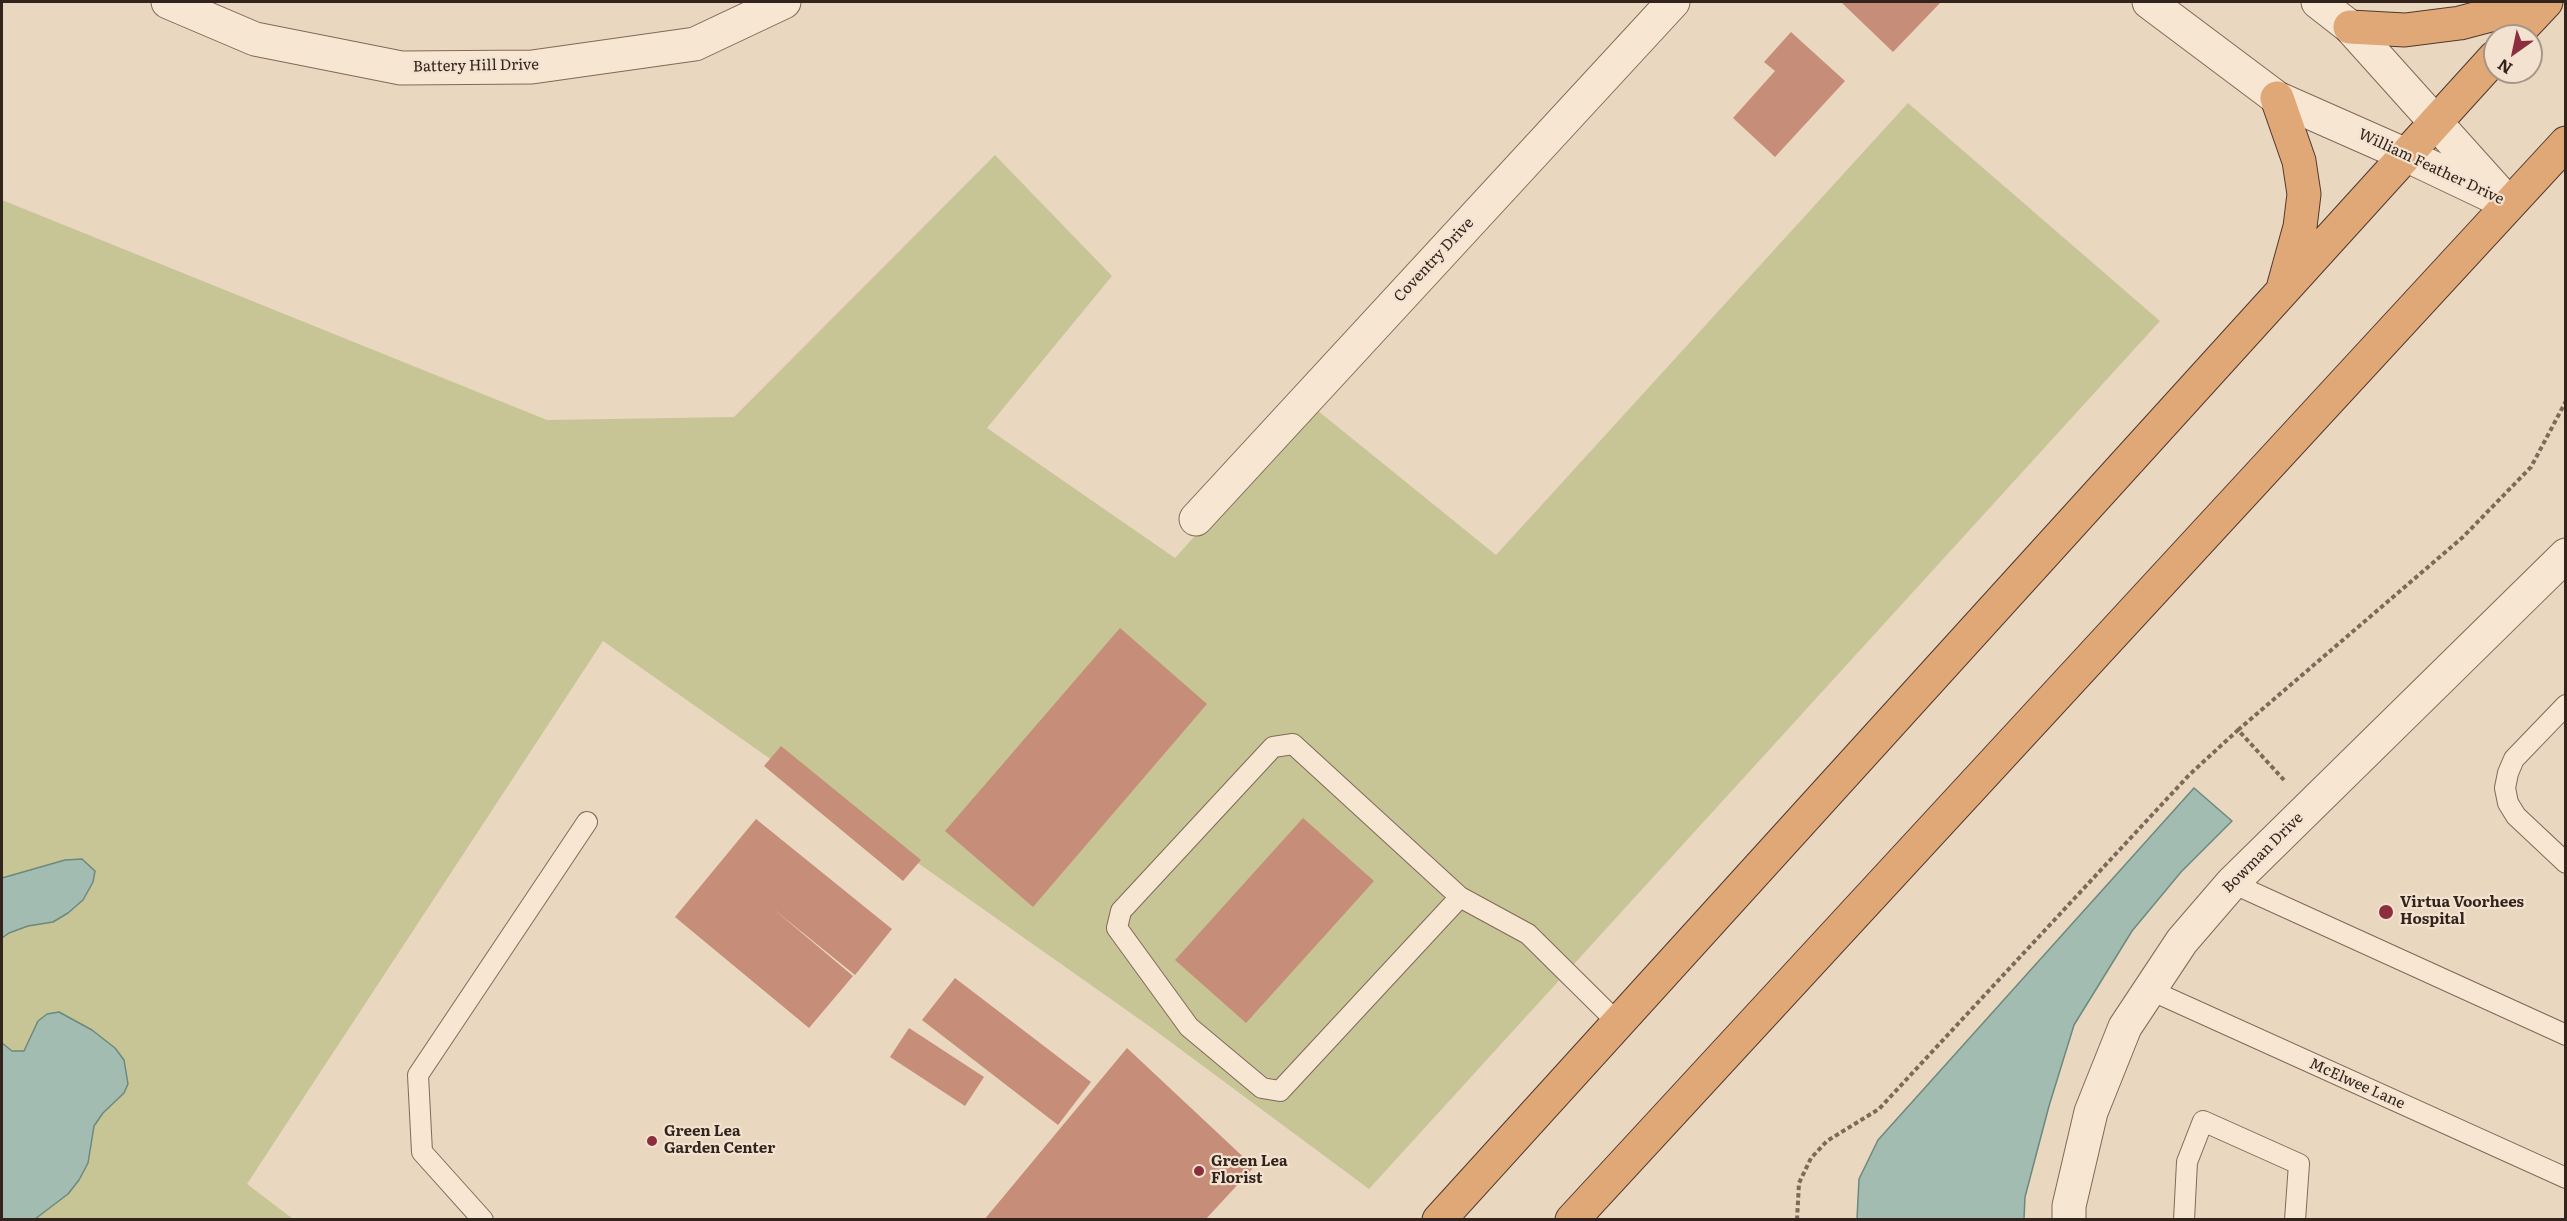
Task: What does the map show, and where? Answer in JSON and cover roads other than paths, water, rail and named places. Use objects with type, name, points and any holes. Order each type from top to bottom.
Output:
[{"type":"highway","points":[[2350,27],[2405,30],[2460,23],[2513,9],[2527,2]]},
{"type":"highway","points":[[2525,24],[2546,2]]},
{"type":"highway","points":[[1439,1220],[2483,70]]},
{"type":"highway","points":[[2277,98],[2299,161],[2304,194],[2300,227],[2282,291]]},
{"type":"highway","points":[[1572,1220],[2565,143]]},
{"type":"street","name":"Battery Hill Drive","points":[[168,2],[255,39],[401,68],[532,67],[695,44],[784,2]]},
{"type":"street","name":"Coventry Drive","points":[[1196,519],[1673,2]]},
{"type":"street","name":"William Feather Drive","points":[[2149,2],[2277,98],[2406,154],[2509,204]]},
{"type":"street","name":"William Feather Drive","points":[[2318,2],[2350,27],[2509,204]]},
{"type":"street","name":"Bowman Drive","points":[[2069,1220],[2069,1206],[2091,1112],[2125,1027],[2182,941],[2232,883],[2565,555]]},
{"type":"lane","points":[[2565,705],[2514,759],[2505,788],[2508,803],[2516,816],[2565,863]]},
{"type":"lane","points":[[1460,897],[1280,1091],[1262,1088],[1189,1027],[1117,928],[1121,910],[1273,747],[1293,744],[1460,897],[1528,934],[1618,1023]]},
{"type":"lane","points":[[483,1220],[422,1152],[418,1075],[587,822]]},
{"type":"lane","points":[[2232,883],[2565,1035]]},
{"type":"lane","name":"McElwee Lane","points":[[2148,990],[2565,1178]]},
{"type":"lane","points":[[2184,1220],[2187,1162],[2203,1121],[2299,1164],[2295,1220]]},
{"type":"place","name":"Virtua Voorhees Hospital","points":[[2386,912]]},
{"type":"place","name":"Green Lea Garden Center","points":[[652,1141]]},
{"type":"place","name":"Green Lea Florist","points":[[1199,1171]]}]
